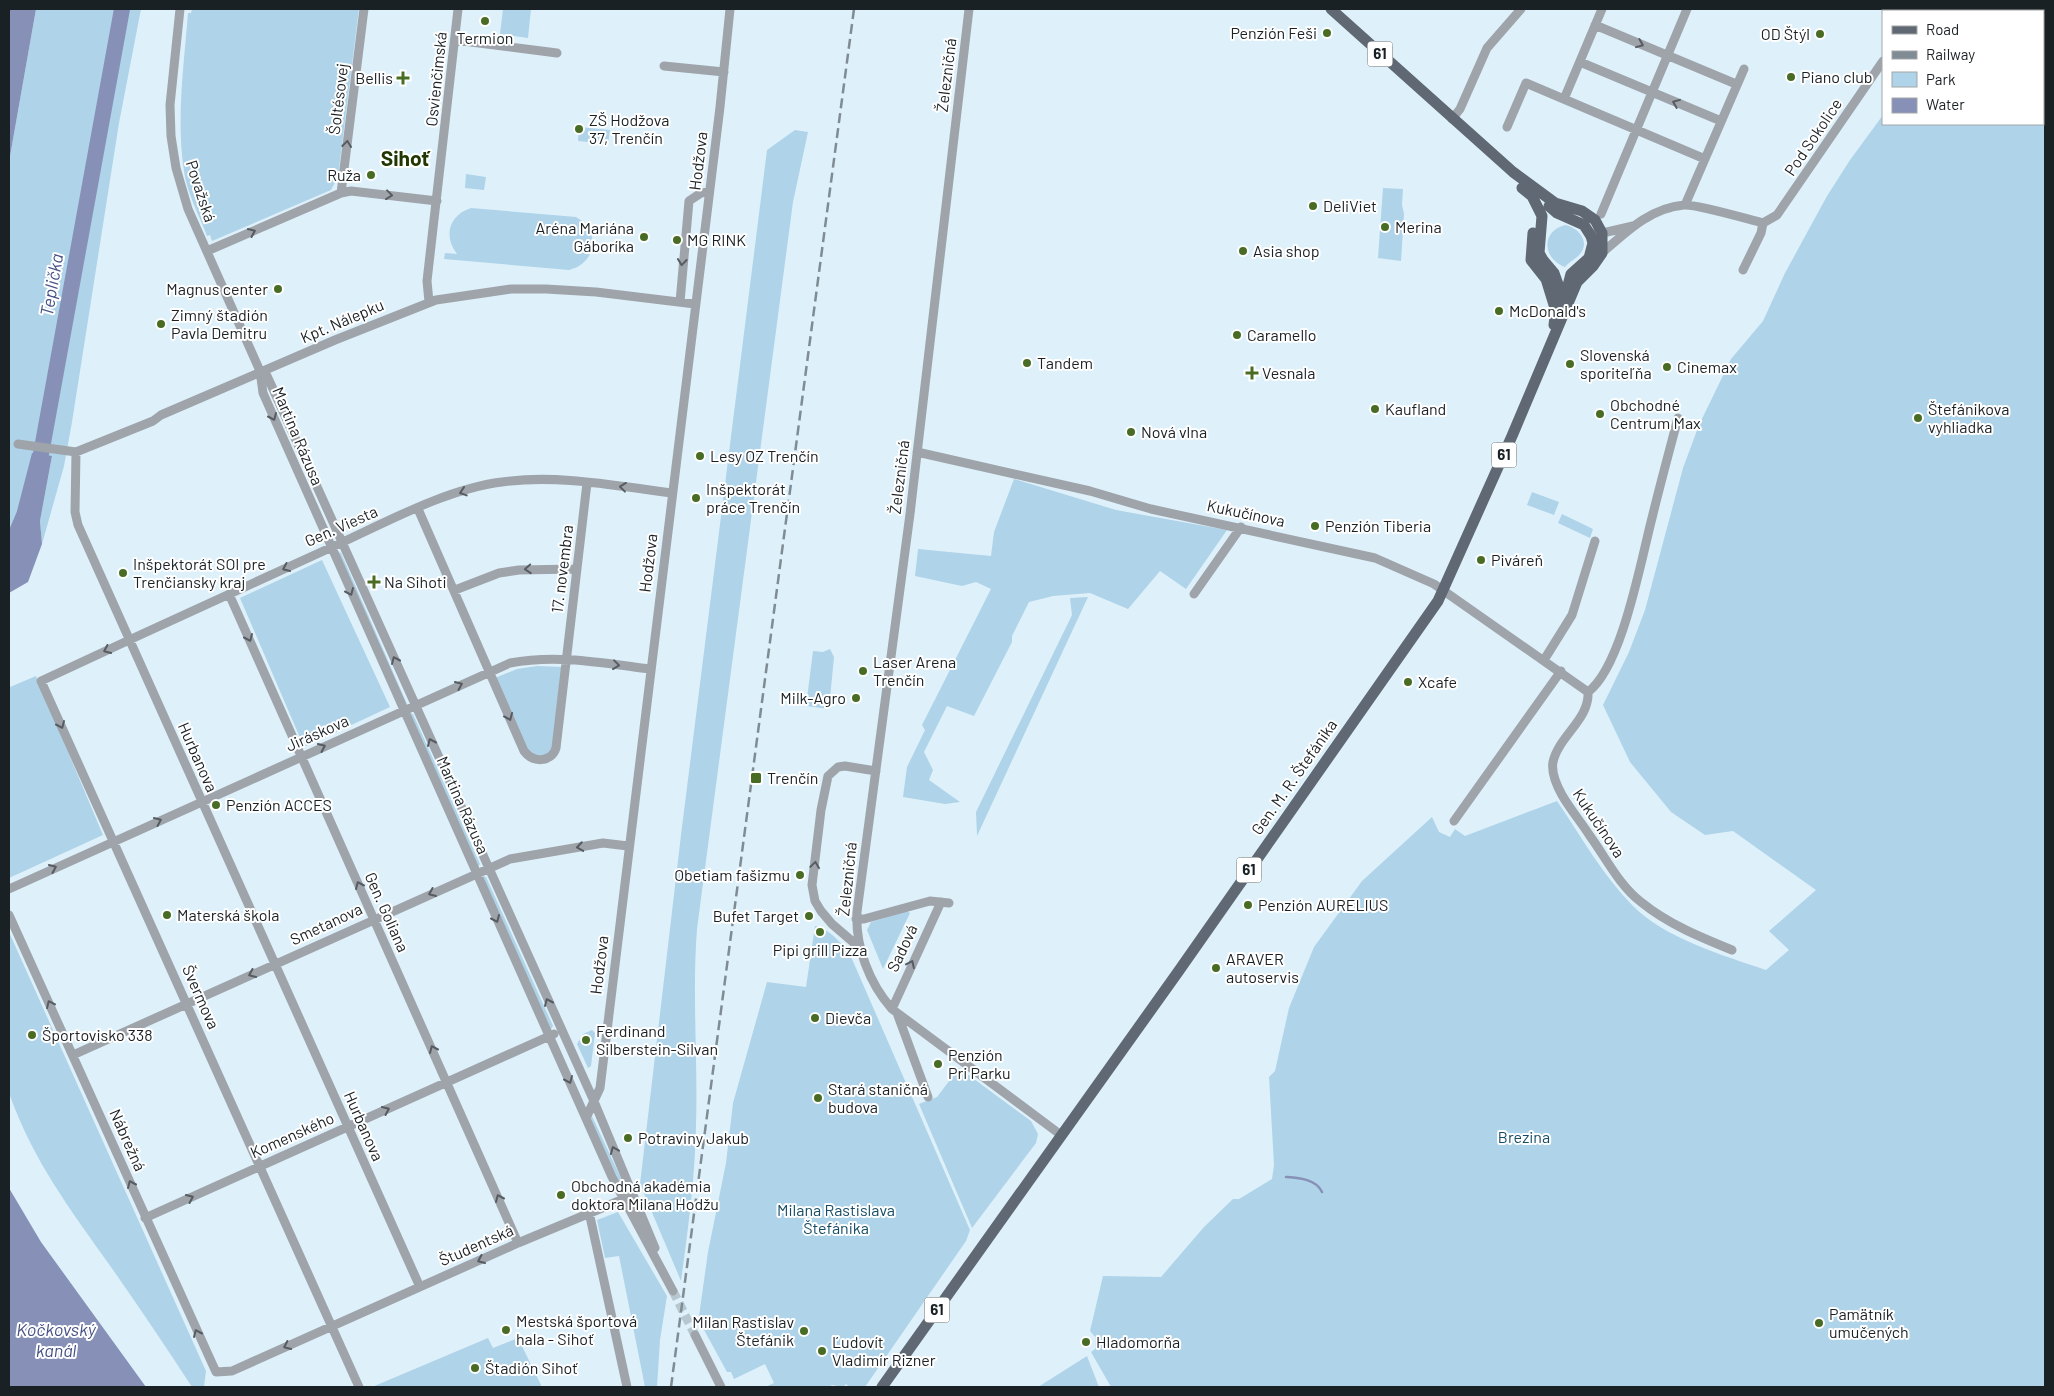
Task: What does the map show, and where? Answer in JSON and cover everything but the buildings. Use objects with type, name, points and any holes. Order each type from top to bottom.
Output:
[{"type":"main road","name":"61","points":[[1331,9],[1513,172],[1549,207],[1584,224],[1597,226]]},
{"type":"main road","name":"61","points":[[1527,187],[1555,203],[1582,211],[1597,226]]},
{"type":"main road","name":"61","points":[[1527,187],[1538,206],[1543,222],[1538,246],[1543,260],[1554,273],[1559,287],[1559,315]]},
{"type":"main road","name":"61","points":[[1527,187],[1535,216],[1530,249]]},
{"type":"main road","points":[[1559,315],[1546,279],[1531,260],[1530,249],[1541,231],[1554,220],[1569,218]]},
{"type":"main road","points":[[1597,226],[1602,253]]},
{"type":"main road","points":[[1571,274],[1588,258],[1592,251],[1597,226]]},
{"type":"main road","name":"61","points":[[1559,315],[1577,282],[1602,253]]},
{"type":"main road","points":[[1554,273],[1571,274],[1587,270]]},
{"type":"main road","name":"61","points":[[1443,590],[1480,508],[1553,334],[1571,274]]},
{"type":"main road","name":"Gen. M. R. Štefánika","points":[[1062,1135],[1443,590]]},
{"type":"main road","name":"61","points":[[882,1387],[1062,1135]]},
{"type":"street","name":"Považská","points":[[180,9],[170,104],[171,136],[183,195],[260,371]]},
{"type":"street","name":"Šoltésovej","points":[[341,193],[364,9]]},
{"type":"street","name":"Osvienčimská","points":[[428,302],[427,281],[458,9]]},
{"type":"street","name":"Hodžova","points":[[586,1118],[593,1099],[600,1088],[628,846],[724,72],[730,9]]},
{"type":"street","name":"Železničná","points":[[860,948],[856,919],[917,452],[969,9]]},
{"type":"street","points":[[1452,119],[1460,110],[1487,48],[1521,9]]},
{"type":"street","points":[[1564,99],[1602,9]]},
{"type":"street","points":[[1633,226],[1616,229],[1597,226],[1687,9]]},
{"type":"street","points":[[1595,25],[1736,84]]},
{"type":"street","points":[[455,40],[557,53]]},
{"type":"street","points":[[1580,62],[1652,94],[1721,121]]},
{"type":"street","name":"Pod Sokolice","points":[[1743,270],[1761,233],[1763,223],[1776,215],[1882,62]]},
{"type":"street","points":[[664,66],[724,72]]},
{"type":"street","points":[[1684,205],[1744,69]]},
{"type":"street","points":[[1507,127],[1526,83],[1705,159]]},
{"type":"street","points":[[207,252],[341,193],[351,191],[436,201]]},
{"type":"street","points":[[680,302],[689,201],[701,193],[709,192]]},
{"type":"street","points":[[1602,253],[1647,216],[1684,205],[1763,223]]},
{"type":"street","name":"Kpt. Nálepku","points":[[18,444],[76,452],[153,421],[160,415],[260,371],[428,302],[511,289],[596,292],[695,304]]},
{"type":"street","name":"Martina Rázusa","points":[[260,371],[267,376],[593,1099],[671,1288],[623,1200],[330,548],[263,393],[260,371]]},
{"type":"street","points":[[1588,692],[1596,686],[1623,628],[1636,586],[1678,418]]},
{"type":"street","name":"Hurbanova","points":[[76,452],[75,512],[78,524],[420,1287]]},
{"type":"street","name":"Kukučínova","points":[[917,452],[1090,491],[1151,508],[1375,558],[1443,590],[1561,671],[1588,692],[1589,700],[1584,711],[1564,741],[1553,763],[1554,779],[1562,795],[1616,874],[1640,902],[1683,930],[1732,950]]},
{"type":"street","name":"Gen. Viesta","points":[[42,681],[342,542],[464,491],[504,482],[556,479],[672,493]]},
{"type":"street","name":"17. novembra","points":[[490,672],[524,751],[531,758],[542,760],[551,756],[556,748],[576,569],[588,483]]},
{"type":"street","points":[[418,509],[490,672]]},
{"type":"street","points":[[1194,594],[1241,527]]},
{"type":"street","points":[[1544,660],[1572,615],[1595,541]]},
{"type":"street","points":[[455,590],[498,573],[519,570],[576,569]]},
{"type":"street","name":"Gen. Goliana","points":[[229,594],[518,1242]]},
{"type":"street","name":"Jiráskova","points":[[9,889],[510,663],[532,659],[566,658],[650,669]]},
{"type":"street","points":[[1454,822],[1561,671]]},
{"type":"street","name":"Švermova","points":[[42,681],[332,1326]]},
{"type":"street","points":[[876,771],[845,766],[838,767],[828,776],[812,885],[821,911],[832,924],[860,948],[878,992],[894,1011],[1062,1135]]},
{"type":"street","name":"Smetanova","points":[[72,1054],[510,859],[603,843],[628,846]]},
{"type":"street","name":"Sadová","points":[[856,919],[864,919],[930,901],[945,903],[894,1011]]},
{"type":"street","name":"Nábrežná","points":[[9,915],[212,1368],[221,1374]]},
{"type":"street","points":[[894,1011],[928,1097]]},
{"type":"street","name":"Komenského","points":[[145,1218],[561,1030]]},
{"type":"street","name":"Študentská","points":[[221,1374],[232,1372],[518,1242],[633,1195]]},
{"type":"street","points":[[589,1212],[628,1387]]},
{"type":"street","points":[[332,1326],[359,1387]]},
{"type":"street","points":[[695,1335],[721,1387]]},
{"type":"green space","points":[[36,9],[141,9],[119,123],[64,466],[42,544],[40,521],[52,456],[17,511],[9,530],[9,162]]},
{"type":"green space","points":[[192,9],[359,9],[338,177],[331,190],[212,241],[210,235],[207,236],[190,196],[184,171],[182,151],[183,72],[188,13],[191,13]]},
{"type":"green space","points":[[503,9],[531,9],[528,38],[500,34]]},
{"type":"green space","name":"Brezina","points":[[2045,9],[2045,1387],[1111,1387],[1091,1352],[1095,1349],[1095,1337],[1090,1331],[1103,1276],[1161,1277],[1204,1227],[1233,1199],[1239,1199],[1272,1179],[1274,1165],[1269,1077],[1275,1071],[1289,1008],[1314,947],[1362,881],[1432,817],[1439,832],[1450,837],[1455,829],[1465,836],[1557,801],[1612,882],[1633,906],[1661,928],[1696,945],[1766,970],[1789,950],[1769,931],[1816,890],[1733,831],[1705,835],[1671,812],[1630,762],[1603,705],[1629,652],[1645,610],[1683,468],[1699,425],[1731,359],[1763,321],[1785,273],[1827,196],[1850,160],[1882,116],[1882,125],[2044,125],[2044,10],[1966,10]]},
{"type":"green space","points":[[579,127],[610,130],[608,144],[578,141]]},
{"type":"green space","points":[[795,130],[808,132],[793,202],[697,929],[695,978],[695,1145],[691,1204],[681,1281],[640,1184],[681,835],[767,150]]},
{"type":"green space","points":[[466,174],[486,177],[484,190],[465,188]]},
{"type":"green space","points":[[1383,188],[1403,189],[1402,205],[1404,214],[1401,261],[1378,258]]},
{"type":"green space","points":[[471,208],[576,217],[589,230],[592,238],[590,254],[585,261],[569,270],[444,259],[445,253],[457,254],[450,240],[449,233],[453,221],[464,211]]},
{"type":"green space","points":[[1565,225],[1570,226],[1581,235],[1584,244],[1580,254],[1565,267],[1552,258],[1547,246],[1551,233]]},
{"type":"green space","points":[[1014,479],[1116,510],[1227,530],[1186,589],[1160,571],[1128,609],[1090,593],[1053,596],[1029,602],[1012,636],[1012,642],[974,716],[947,706],[924,752],[933,770],[929,780],[960,802],[945,804],[903,797],[907,767],[925,730],[922,725],[991,589],[976,582],[962,586],[915,576],[918,549],[991,556],[994,532]]},
{"type":"green space","points":[[1532,492],[1559,502],[1554,515],[1527,505]]},
{"type":"green space","points":[[1562,514],[1593,529],[1590,538],[1558,523]]},
{"type":"green space","points":[[338,552],[341,553],[407,704],[405,704]]},
{"type":"green space","points":[[322,560],[390,707],[304,747],[240,598]]},
{"type":"green space","points":[[1088,597],[977,836],[976,812],[1072,615],[1070,598]]},
{"type":"green space","points":[[830,649],[834,657],[829,709],[806,706],[813,651],[823,652]]},
{"type":"green space","points":[[537,666],[563,667],[553,746],[546,755],[538,757],[527,750],[495,678],[517,669]]},
{"type":"green space","points":[[36,676],[103,835],[9,878],[9,684],[10,687]]},
{"type":"green space","points":[[410,713],[413,714],[480,864],[478,867]]},
{"type":"green space","points":[[483,876],[486,877],[553,1026],[551,1029],[482,879]]},
{"type":"green space","points":[[907,911],[910,913],[883,969],[867,930],[871,922]]},
{"type":"green space","name":"Milana Rastislava Štefánika","points":[[815,926],[820,927],[836,938],[852,959],[970,1230],[966,1241],[865,1387],[849,1387],[846,1384],[843,1387],[832,1385],[829,1387],[765,1387],[774,1383],[765,1364],[734,1379],[731,1372],[727,1372],[703,1328],[699,1316],[708,1252],[726,1163],[733,1103],[767,982],[806,987]]},
{"type":"green space","points":[[9,932],[206,1371],[204,1387],[192,1387],[54,1184],[29,1141],[19,1118],[9,1093]]},
{"type":"green space","points":[[592,1030],[595,1033],[591,1066],[588,1068],[577,1044],[583,1034]]},
{"type":"green space","points":[[959,1068],[1031,1121],[1038,1134],[1036,1143],[972,1228],[919,1104],[937,1097]]},
{"type":"green space","points":[[591,1114],[626,1189],[624,1192],[591,1121]]},
{"type":"green space","points":[[618,1212],[667,1296],[660,1340],[657,1387],[645,1387],[619,1256],[605,1258],[597,1220]]},
{"type":"green space","name":"Štadión Sihoť","points":[[488,1338],[493,1348],[518,1338],[542,1387],[372,1387]]},
{"type":"green space","points":[[1087,1356],[1099,1387],[1038,1387]]},
{"type":"water","points":[[9,9],[36,9],[9,162]]},
{"type":"water","points":[[32,453],[52,456],[40,521],[42,544],[28,582],[9,593],[9,530],[17,511]]},
{"type":"water","name":"Kočkovský kanál","points":[[9,1188],[41,1242],[146,1387],[9,1387]]},
{"type":"waterway","name":"Teplička","points":[[37,476],[122,9]]},
{"type":"waterway","points":[[1286,1177],[1302,1179],[1316,1184],[1322,1192]]},
{"type":"tunnel","points":[[673,1291],[695,1335]]},
{"type":"railway","points":[[671,1387],[854,9]]},
{"type":"place","name":"Termion","points":[[485,21]]},
{"type":"place","name":"Penzión Feši","points":[[1327,33]]},
{"type":"place","name":"OD Štýl","points":[[1820,34]]},
{"type":"place","name":"Piano club","points":[[1791,77]]},
{"type":"place","name":"Bellis","points":[[403,78]]},
{"type":"place","name":"ZŠ Hodžova 37, Trenčín","points":[[579,129]]},
{"type":"place","name":"Ruža","points":[[371,175]]},
{"type":"place","name":"DeliViet","points":[[1313,206]]},
{"type":"place","name":"Merina","points":[[1385,227]]},
{"type":"place","name":"Aréna Mariána Gáboríka","points":[[644,237]]},
{"type":"place","name":"MG RINK","points":[[677,240]]},
{"type":"place","name":"Asia shop","points":[[1243,251]]},
{"type":"place","name":"Magnus center","points":[[278,289]]},
{"type":"place","name":"McDonald's","points":[[1499,311]]},
{"type":"place","name":"Zimný štadión Pavla Demitru","points":[[161,324]]},
{"type":"place","name":"Caramello","points":[[1237,335]]},
{"type":"place","name":"Tandem","points":[[1027,363]]},
{"type":"place","name":"Slovenská sporiteľňa","points":[[1570,364]]},
{"type":"place","name":"Cinemax","points":[[1667,367]]},
{"type":"place","name":"Vesnala","points":[[1252,373]]},
{"type":"place","name":"Kaufland","points":[[1375,409]]},
{"type":"place","name":"Obchodné Centrum Max","points":[[1600,414]]},
{"type":"place","name":"Štefánikova vyhliadka","points":[[1918,418]]},
{"type":"place","name":"Nová vlna","points":[[1131,432]]},
{"type":"place","name":"Lesy OZ Trenčín","points":[[700,456]]},
{"type":"place","name":"Inšpektorát práce Trenčín","points":[[696,498]]},
{"type":"place","name":"Penzión Tiberia","points":[[1315,526]]},
{"type":"place","name":"Piváreň","points":[[1481,560]]},
{"type":"place","name":"Inšpektorát SOI pre Trenčiansky kraj","points":[[123,573]]},
{"type":"place","name":"Na Sihoti","points":[[374,582]]},
{"type":"place","name":"Laser Arena Trenčín","points":[[863,671]]},
{"type":"place","name":"Xcafe","points":[[1408,682]]},
{"type":"place","name":"Milk-Agro","points":[[856,698]]},
{"type":"place","name":"Trenčín","points":[[756,778]]},
{"type":"place","name":"Penzión ACCES","points":[[216,805]]},
{"type":"place","name":"Obetiam fašizmu","points":[[800,875]]},
{"type":"place","name":"Penzión AURELIUS","points":[[1248,905]]},
{"type":"place","name":"Materská škola","points":[[167,915]]},
{"type":"place","name":"Bufet Target","points":[[809,916]]},
{"type":"place","name":"Pipi grill Pizza","points":[[820,932]]},
{"type":"place","name":"ARAVER autoservis","points":[[1216,968]]},
{"type":"place","name":"Dievča","points":[[815,1018]]},
{"type":"place","name":"Športovisko 338","points":[[32,1035]]},
{"type":"place","name":"Ferdinand Silberstein-Silvan","points":[[586,1040]]},
{"type":"place","name":"Penzión Pri Parku","points":[[938,1064]]},
{"type":"place","name":"Stará staničná budova","points":[[818,1098]]},
{"type":"place","name":"Potraviny Jakub","points":[[628,1138]]},
{"type":"place","name":"Obchodná akadémia doktora Milana Hodžu","points":[[561,1195]]},
{"type":"place","name":"Pamätník umučených","points":[[1819,1323]]},
{"type":"place","name":"Mestská športová hala - Sihoť","points":[[506,1330]]},
{"type":"place","name":"Milan Rastislav Štefánik","points":[[804,1331]]},
{"type":"place","name":"Hladomorňa","points":[[1086,1342]]},
{"type":"place","name":"Ľudovít Vladimír Rizner","points":[[822,1351]]},
{"type":"place","name":"Štadión Sihoť","points":[[475,1368]]},
{"type":"district","name":"Sihoť","points":[[405,159]]}]
